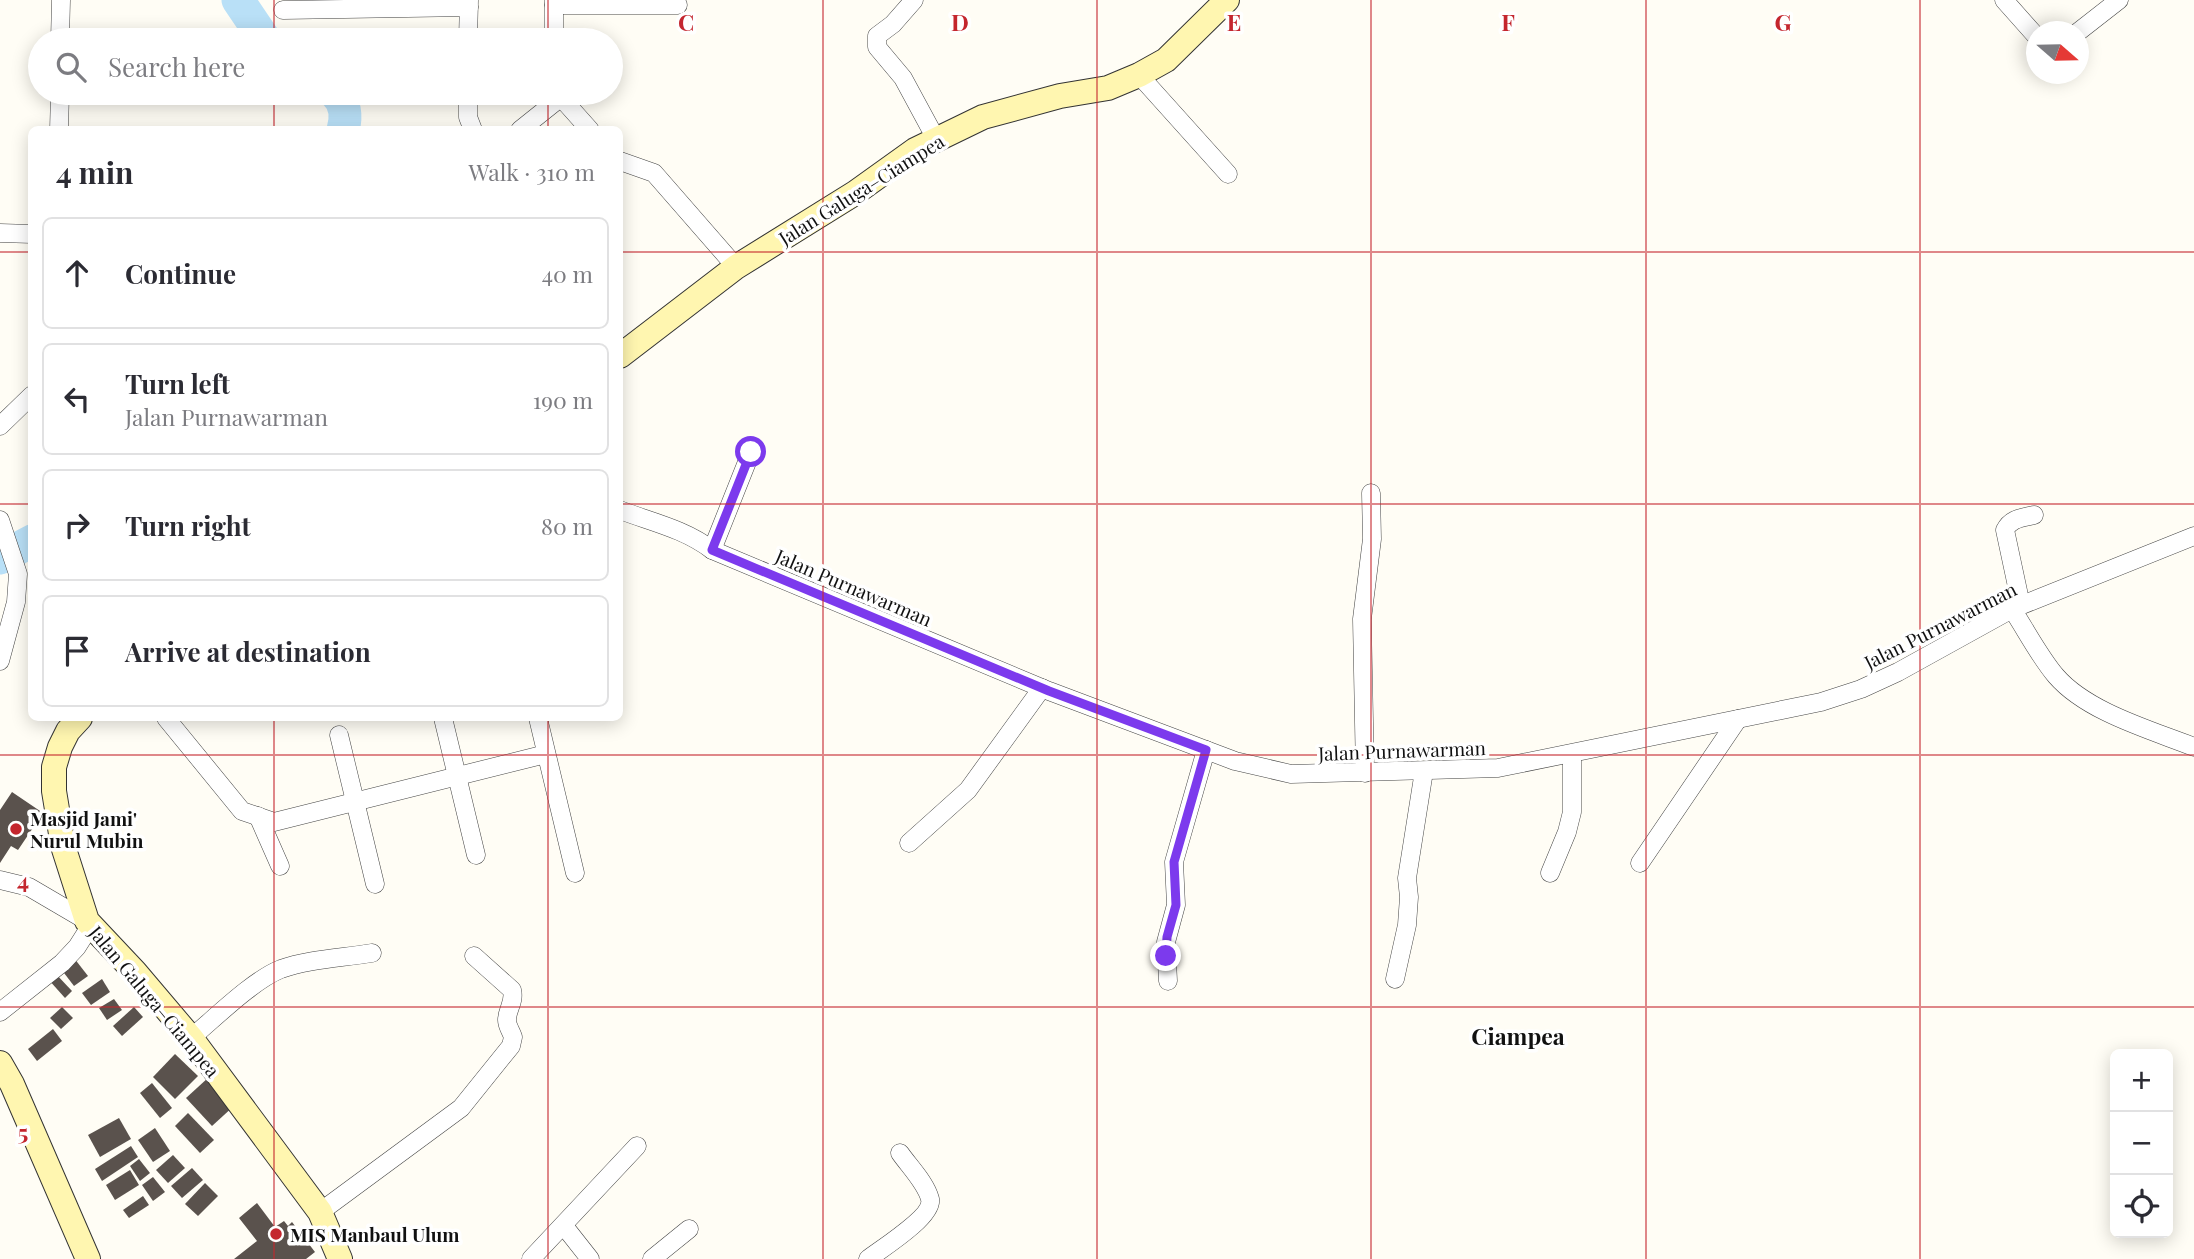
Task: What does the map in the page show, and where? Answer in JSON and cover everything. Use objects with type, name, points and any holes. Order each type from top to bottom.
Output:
[{"type":"street","points":[[60,28],[61,0]]},
{"type":"street","points":[[914,0],[893,24],[877,36],[877,47],[903,78],[936,139]]},
{"type":"street","name":"Jalan Galuga–Ciampea","points":[[623,354],[736,267],[855,193],[915,150],[983,117],[1060,96],[1108,88],[1139,75],[1166,60],[1227,0]]},
{"type":"street","points":[[2004,0],[2026,25]]},
{"type":"street","points":[[283,10],[469,3],[468,28]]},
{"type":"street","points":[[554,28],[554,3],[678,5]]},
{"type":"street","points":[[2089,22],[2110,3]]},
{"type":"street","points":[[1139,75],[1228,174]]},
{"type":"street","points":[[60,105],[60,126]]},
{"type":"street","points":[[468,105],[471,126]]},
{"type":"street","points":[[524,126],[547,105]]},
{"type":"street","points":[[567,105],[586,126]]},
{"type":"street","points":[[623,162],[654,173],[736,267]]},
{"type":"street","points":[[0,233],[28,234]]},
{"type":"street","points":[[0,426],[28,399]]},
{"type":"street","points":[[712,550],[751,452]]},
{"type":"street","points":[[1366,773],[1362,619],[1371,539],[1371,493]]},
{"type":"street","name":"Jalan Purnawarman","points":[[623,511],[678,531],[712,550],[1042,688],[1235,761],[1291,774],[1498,768],[1821,702],[1861,689],[1919,661],[2017,607],[2194,536]]},
{"type":"street","points":[[2034,515],[2008,523],[2005,530],[2017,607],[2056,676],[2084,699],[2194,747]]},
{"type":"street","points":[[0,661],[16,602],[18,574],[2,526]]},
{"type":"street","points":[[909,843],[968,790],[1042,688]]},
{"type":"street","points":[[1640,863],[1738,719]]},
{"type":"street","name":"Jalan Galuga–Ciampea","points":[[77,721],[68,731],[60,747],[54,767],[54,791],[63,846],[89,923],[191,1038],[320,1212],[340,1259]]},
{"type":"street","points":[[168,721],[243,811],[274,822],[547,754]]},
{"type":"street","points":[[444,721],[476,855]]},
{"type":"street","points":[[539,721],[576,873]]},
{"type":"street","points":[[339,735],[375,884]]},
{"type":"street","points":[[1168,981],[1166,942],[1176,905],[1174,862],[1206,750]]},
{"type":"street","points":[[1550,873],[1572,812],[1572,754]]},
{"type":"street","points":[[1395,979],[1407,925],[1407,878],[1424,771]]},
{"type":"street","points":[[258,816],[280,866]]},
{"type":"street","points":[[0,880],[29,887],[89,923],[77,947],[62,963],[0,1012]]},
{"type":"street","points":[[191,1038],[265,977],[279,970],[372,953]]},
{"type":"street","points":[[320,1212],[461,1108],[513,1042],[507,1025],[514,997],[512,990],[474,956]]},
{"type":"street","points":[[0,1063],[12,1084],[88,1259]]},
{"type":"street","points":[[531,1259],[637,1146]]},
{"type":"street","points":[[868,1259],[910,1228],[930,1206],[925,1188],[900,1153]]},
{"type":"street","points":[[564,1226],[590,1259]]},
{"type":"street","points":[[652,1259],[689,1229]]},
{"type":"building","name":"Masjid Jami' Nurul Mubin","points":[[12,792],[43,813],[18,850],[11,846],[0,863],[0,810]]},
{"type":"building","points":[[74,958],[88,976],[74,986],[61,969]]},
{"type":"building","points":[[55,973],[72,991],[65,998],[48,979]]},
{"type":"building","points":[[102,979],[110,992],[91,1005],[82,993]]},
{"type":"building","points":[[114,999],[122,1010],[107,1020],[99,1008]]},
{"type":"building","points":[[62,1007],[73,1018],[61,1029],[50,1018]]},
{"type":"building","points":[[134,1007],[143,1017],[122,1036],[113,1026]]},
{"type":"building","points":[[53,1029],[62,1041],[37,1061],[28,1049]]},
{"type":"building","points":[[175,1054],[198,1076],[175,1099],[153,1077]]},
{"type":"building","points":[[209,1077],[235,1105],[212,1126],[186,1098]]},
{"type":"building","points":[[152,1083],[172,1108],[160,1118],[140,1093]]},
{"type":"building","points":[[188,1113],[214,1140],[200,1153],[175,1126]]},
{"type":"building","points":[[119,1118],[131,1139],[100,1157],[88,1135]]},
{"type":"building","points":[[155,1128],[170,1151],[153,1162],[138,1140]]},
{"type":"building","points":[[131,1146],[138,1157],[102,1181],[95,1169]]},
{"type":"building","points":[[173,1155],[185,1168],[168,1183],[156,1170]]},
{"type":"building","points":[[139,1159],[150,1173],[140,1181],[130,1166]]},
{"type":"building","points":[[192,1168],[203,1180],[182,1198],[171,1186]]},
{"type":"building","points":[[130,1170],[139,1185],[115,1200],[106,1185]]},
{"type":"building","points":[[153,1177],[165,1192],[153,1201],[142,1185]]},
{"type":"building","points":[[205,1183],[218,1196],[198,1216],[185,1204]]},
{"type":"building","points":[[143,1196],[149,1205],[129,1218],[123,1210]]},
{"type":"building","name":"MIS Manbaul Ulum","points":[[257,1203],[275,1227],[284,1221],[288,1226],[292,1222],[315,1252],[306,1259],[234,1259],[257,1241],[239,1218]]},
{"type":"waterway","points":[[238,0],[257,28]]},
{"type":"waterway","points":[[342,105],[344,126]]},
{"type":"waterway","points":[[0,558],[28,543]]},
{"type":"place","name":"Masjid Jami' Nurul Mubin","points":[[16,829]]},
{"type":"place","name":"MIS Manbaul Ulum","points":[[276,1234]]},
{"type":"district","name":"Ciampea","points":[[1518,1035]]},
{"type":"route","points":[[751,452],[712,550],[1049,691],[1206,750],[1174,862],[1176,905],[1167,937],[1166,956]]}]
